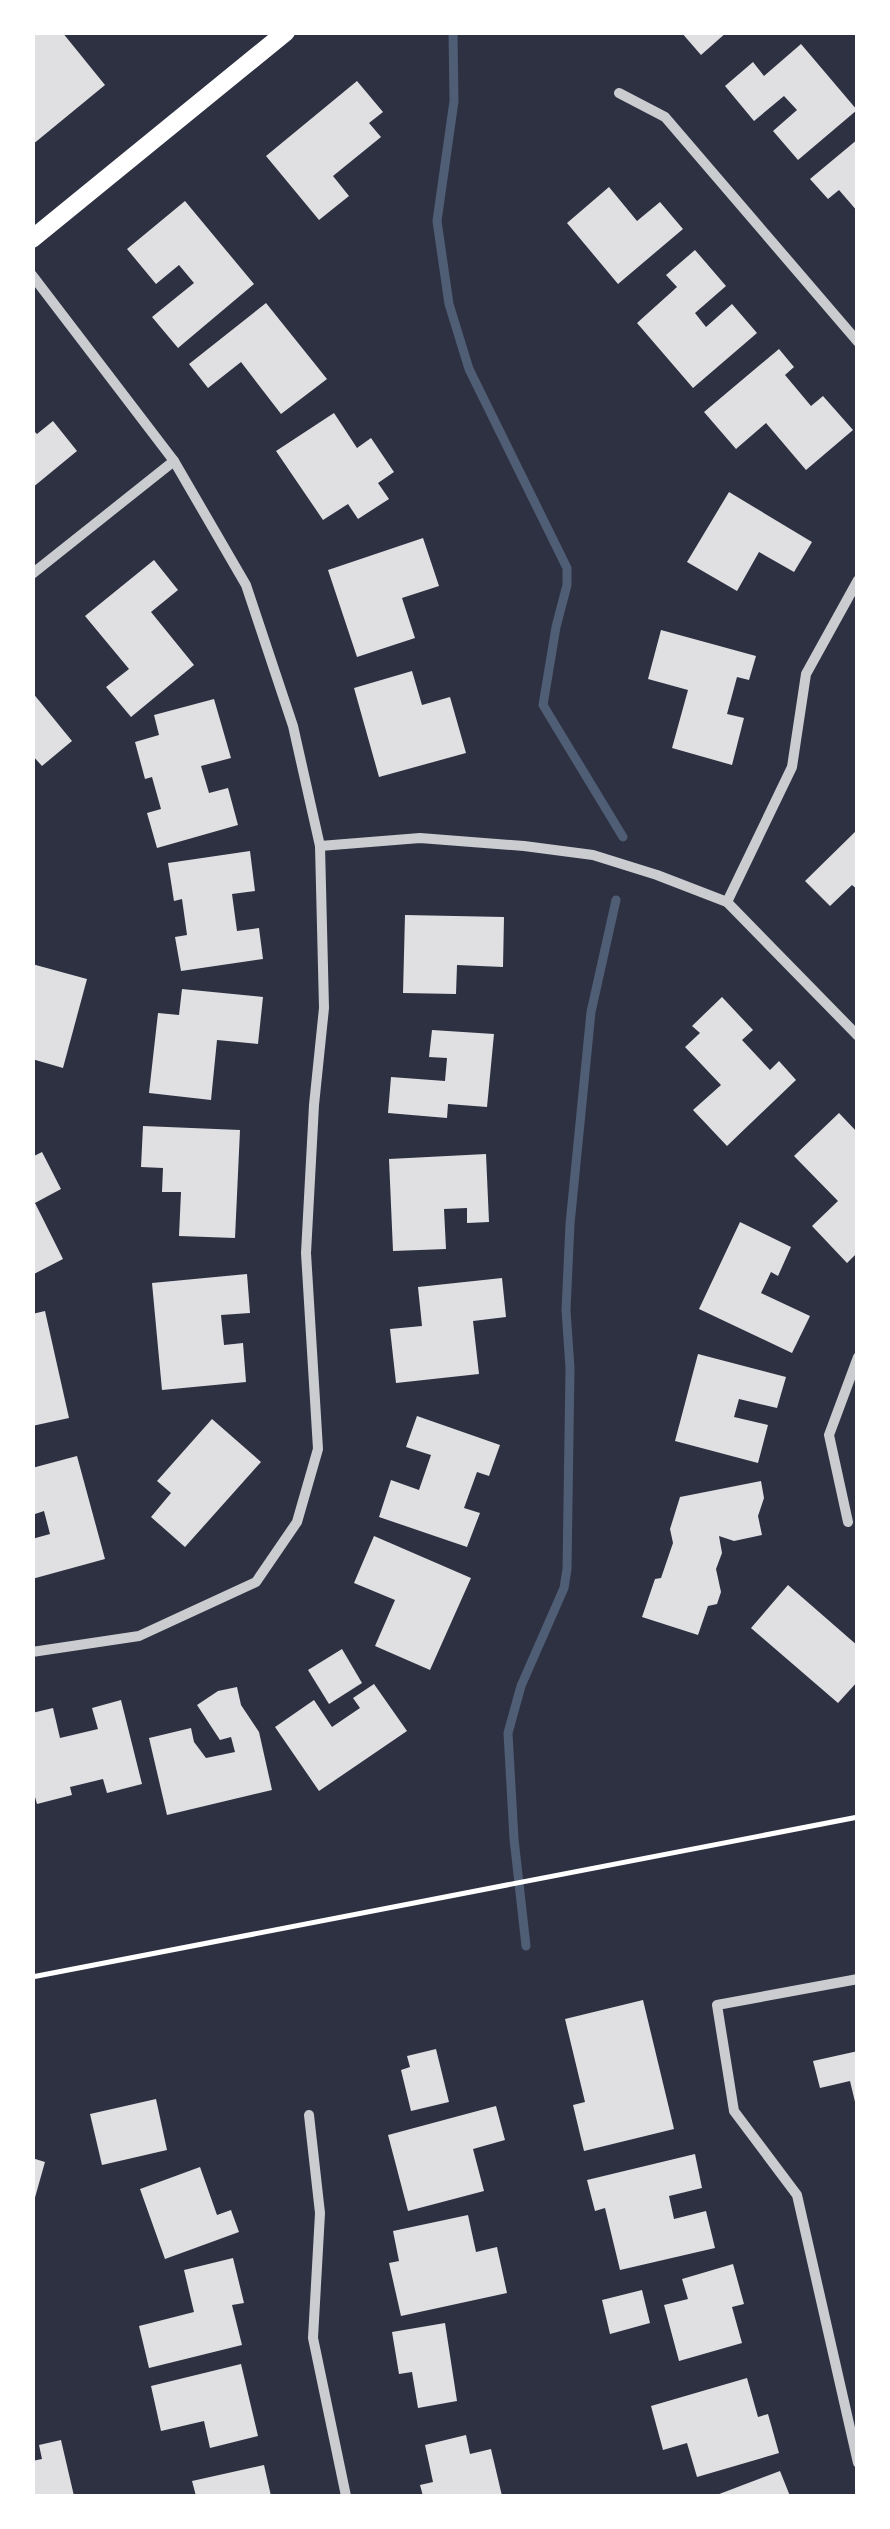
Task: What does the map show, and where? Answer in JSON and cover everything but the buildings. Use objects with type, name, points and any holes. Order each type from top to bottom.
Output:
[{"type":"main road","points":[[32,239],[286,32]]},
{"type":"street","points":[[619,93],[665,116],[858,342]]},
{"type":"street","points":[[32,275],[174,461],[246,586],[293,726],[320,846],[324,1008],[306,1253],[318,1449],[298,1522],[256,1582],[139,1636],[32,1652]]},
{"type":"street","points":[[32,574],[174,461]]},
{"type":"street","points":[[727,902],[792,767],[806,674],[858,580]]},
{"type":"street","points":[[320,846],[420,838],[524,846],[593,856],[657,875],[727,902],[858,1036]]},
{"type":"street","points":[[848,1522],[828,1435],[858,1357]]},
{"type":"street","points":[[858,1979],[717,2005],[734,2111],[797,2195],[858,2463]]},
{"type":"street","points":[[309,2115],[320,2213],[313,2338],[346,2496]]},
{"type":"path","points":[[32,1976],[858,1817]]},
{"type":"waterway","points":[[453,32],[454,101],[437,221],[449,304],[469,369],[567,568],[543,705],[623,837]]},
{"type":"waterway","points":[[526,1946],[508,1733],[521,1686],[564,1588],[567,1569],[570,1368],[566,1310],[570,1224],[591,1012],[616,900]]}]
